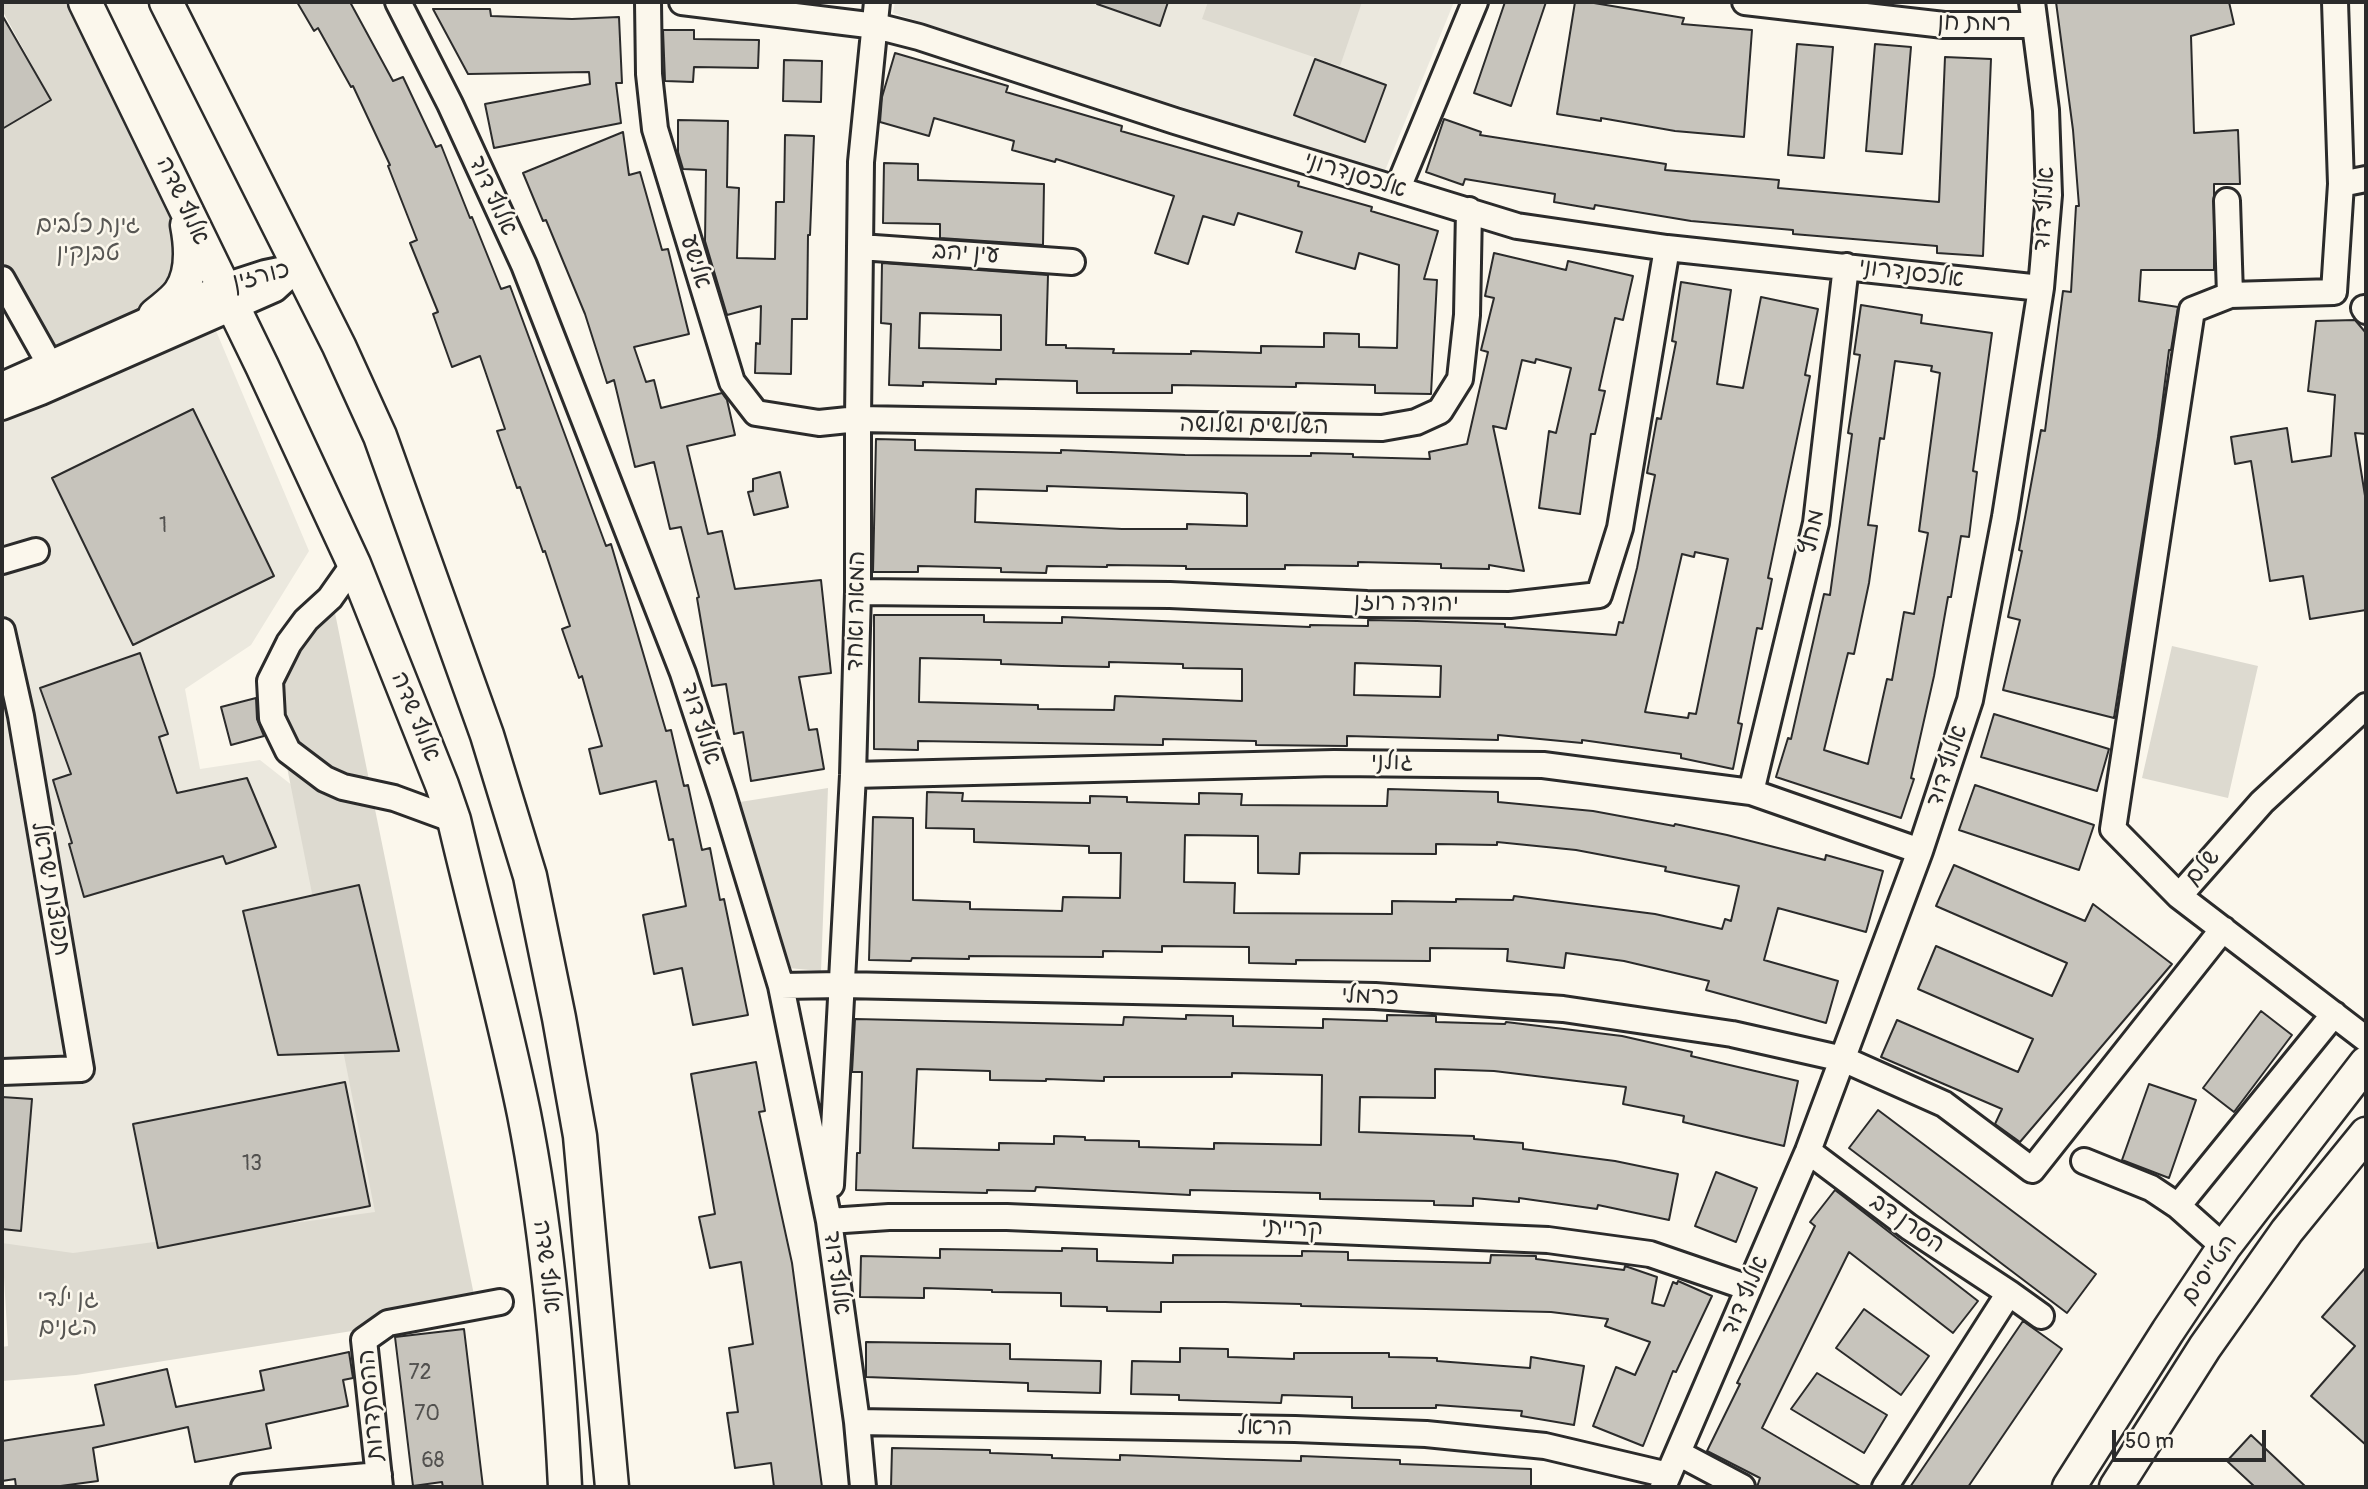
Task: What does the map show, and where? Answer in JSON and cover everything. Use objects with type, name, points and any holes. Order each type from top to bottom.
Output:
[{"type":"main road","name":"אלוף שדה","points":[[85,2],[182,199],[354,564],[454,820],[526,1128],[543,1241],[559,1379],[565,1487]]},
{"type":"main road","name":"אלוף שדה","points":[[166,2],[300,266],[380,436],[487,735],[530,876],[580,1136],[611,1487]]},
{"type":"main road","points":[[155,315],[180,293],[188,275],[189,233],[182,199]]},
{"type":"main road","name":"הטייסים","points":[[2069,1487],[2224,1247],[2366,1063]]},
{"type":"main road","name":"הטייסים","points":[[2116,1487],[2220,1326],[2287,1231],[2366,1133]]},
{"type":"street","name":"אלוף דוד","points":[[398,2],[450,104],[524,265],[683,673],[781,986],[829,1221],[857,1422],[863,1487]]},
{"type":"street","name":"אלישע","points":[[648,2],[649,74],[655,129],[732,382],[756,413],[819,423],[858,419]]},
{"type":"street","name":"אלכסנדרוני","points":[[682,2],[876,14],[919,37],[1175,121],[1517,226],[1667,248],[2041,288]]},
{"type":"street","points":[[1398,188],[1475,2]]},
{"type":"street","name":"רמת חן","points":[[1745,2],[1944,25],[2034,13]]},
{"type":"street","points":[[2179,896],[2113,829],[2192,310],[2230,295],[2333,292],[2341,184],[2336,3]]},
{"type":"street","name":"אלוף דוד","points":[[1670,1472],[1808,1151],[1920,851],[1969,700],[2005,517],[2041,288],[2049,195],[2046,110],[2034,13]]},
{"type":"street","name":"המאה ואחד","points":[[829,1221],[853,775],[858,592],[861,162],[876,14]]},
{"type":"street","points":[[2341,184],[2366,179]]},
{"type":"street","points":[[2227,201],[2230,295]]},
{"type":"street","name":"השלושים ושלושה","points":[[858,419],[1382,428],[1416,422],[1440,411],[1460,379],[1467,315],[1469,211]]},
{"type":"street","name":"עין יהב","points":[[860,247],[1072,262]]},
{"type":"street","name":"יהודה רוזן","points":[[858,592],[1170,596],[1367,604],[1471,605],[1510,605],[1599,595],[1620,528],[1667,248]]},
{"type":"street","name":"כורזין","points":[[2,407],[41,392],[227,298],[265,272],[300,266]]},
{"type":"street","name":"מחץ","points":[[1751,792],[1816,523],[1846,266]]},
{"type":"street","points":[[2,279],[49,363]]},
{"type":"street","name":"כורזין","points":[[7,380],[155,315],[227,298]]},
{"type":"street","points":[[2,561],[36,551]]},
{"type":"street","points":[[354,564],[330,598],[306,620],[289,643],[270,681],[272,718],[288,751],[325,779],[343,787],[394,798],[454,820]]},
{"type":"street","name":"תפוצות ישראל","points":[[2,631],[11,718],[81,1069],[2,1072]]},
{"type":"street","name":"שלם","points":[[2366,706],[2262,802],[2179,896],[2366,1039]]},
{"type":"street","name":"גולני","points":[[853,775],[1334,763],[1543,765],[1751,792],[1920,851]]},
{"type":"street","name":"כרמלי","points":[[781,986],[1375,996],[1563,1009],[1732,1034],[1843,1059],[1944,1104],[2032,1171],[2223,929]]},
{"type":"street","points":[[2178,1206],[2334,1014]]},
{"type":"street","name":"הסרן דב","points":[[1808,1151],[1909,1227],[2042,1316]]},
{"type":"street","points":[[2084,1161],[2151,1188],[2178,1206],[2224,1247]]},
{"type":"street","name":"קרייתי","points":[[829,1221],[889,1217],[1007,1217],[1548,1240],[1650,1254],[1749,1288]]},
{"type":"street","points":[[1885,1487],[2009,1293]]},
{"type":"street","name":"ההסתדרות","points":[[379,1481],[364,1340],[388,1323],[500,1302]]},
{"type":"street","name":"הראל","points":[[857,1422],[1282,1428],[1426,1434],[1545,1446],[1670,1472]]},
{"type":"street","points":[[1670,1472],[1742,1487]]},
{"type":"street","points":[[244,1487],[379,1481]]},
{"type":"shaded area","points":[[895,2],[1454,2],[1384,173],[893,13]]},
{"type":"shaded area","points":[[214,326],[309,551],[251,645],[185,689],[200,769],[260,760],[312,801],[400,1220],[66,1254],[2,1250],[2,416]]},
{"type":"green space","name":"גינת כלבים טבנקין","points":[[2,2],[65,2],[157,175],[173,223],[179,266],[164,294],[137,314],[49,351],[2,266],[2,128],[51,100],[2,10]]},
{"type":"green space","points":[[1208,2],[1362,2],[1340,66],[1202,19]]},
{"type":"green space","name":"גן ילדי הגנים","points":[[335,613],[474,1295],[352,1331],[76,1375],[2,1381],[2,1347],[8,1346],[2,1243],[73,1253],[375,1212],[270,681],[310,626]]},
{"type":"green space","points":[[2172,646],[2258,666],[2228,798],[2142,778]]},
{"type":"green space","points":[[828,788],[821,971],[788,968],[740,802]]},
{"type":"building","points":[[297,2],[350,2],[393,81],[403,77],[436,147],[441,145],[501,289],[510,286],[606,546],[611,544],[666,731],[671,730],[684,786],[688,785],[702,850],[710,848],[720,900],[724,899],[748,1015],[693,1025],[682,968],[654,974],[643,915],[686,906],[673,839],[669,840],[656,781],[600,794],[589,749],[602,746],[582,676],[579,678],[562,629],[570,626],[545,551],[543,552],[520,487],[517,488],[497,431],[505,429],[480,356],[452,367],[433,314],[438,312],[410,243],[417,240],[388,166],[390,165],[353,86],[351,87],[318,28],[314,31]]},
{"type":"building","points":[[1097,2],[1168,2],[1160,26]]},
{"type":"building","points":[[1505,2],[1546,2],[1511,106],[1474,93]]},
{"type":"building","points":[[1575,2],[1684,18],[1682,24],[1752,30],[1744,137],[1675,131],[1601,118],[1601,121],[1557,114]]},
{"type":"building","points":[[2056,2],[2229,2],[2234,24],[2191,36],[2194,133],[2238,130],[2240,184],[2214,184],[2214,270],[2141,270],[2139,301],[2178,307],[2169,350],[2114,718],[2003,690],[2020,620],[2008,617],[2022,551],[2019,550],[2041,430],[2045,431],[2063,291],[2071,292],[2076,206],[2079,206],[2073,130]]},
{"type":"building","points":[[433,9],[490,9],[491,16],[572,19],[619,17],[622,83],[616,83],[621,123],[494,148],[485,104],[590,84],[589,72],[468,74]]},
{"type":"building","points":[[2,15],[51,100],[2,129]]},
{"type":"building","points":[[663,30],[694,30],[694,39],[759,40],[758,68],[694,67],[693,82],[665,81]]},
{"type":"building","points":[[1797,44],[1833,47],[1824,158],[1788,155]]},
{"type":"building","points":[[1875,44],[1911,47],[1902,154],[1866,151]]},
{"type":"building","points":[[895,53],[1008,86],[1006,92],[1122,126],[1121,131],[1299,182],[1298,186],[1372,207],[1371,211],[1438,231],[1424,279],[1437,280],[1431,394],[1375,393],[1375,385],[1296,383],[1296,387],[1172,385],[1172,393],[1077,393],[1077,381],[996,379],[996,384],[923,382],[923,386],[889,385],[891,324],[881,323],[882,263],[1048,275],[1046,345],[1114,349],[1113,353],[1191,354],[1191,351],[1261,353],[1261,346],[1324,347],[1324,333],[1359,334],[1359,347],[1397,348],[1399,265],[1359,253],[1355,269],[1296,252],[1302,232],[1238,213],[1234,225],[1203,216],[1188,264],[1155,253],[1174,196],[1056,159],[1055,162],[1012,150],[1014,141],[934,118],[929,136],[880,122],[882,97]],"holes":[[[920,313],[1001,315],[1001,350],[919,348]]]},
{"type":"building","points":[[1945,57],[1991,59],[1983,256],[1937,253],[1937,246],[1793,234],[1793,230],[1691,221],[1595,205],[1594,209],[1554,202],[1555,194],[1465,179],[1463,185],[1426,172],[1444,119],[1481,132],[1480,135],[1666,164],[1665,170],[1779,180],[1778,188],[1939,202]]},
{"type":"building","points":[[1315,59],[1386,85],[1365,142],[1294,115]]},
{"type":"building","points":[[784,60],[822,61],[821,102],[783,101]]},
{"type":"building","points":[[678,120],[728,121],[727,187],[739,188],[737,258],[775,259],[776,202],[784,202],[785,135],[814,136],[808,235],[807,319],[792,319],[791,374],[755,373],[756,343],[760,344],[761,306],[727,315],[705,241],[706,170],[683,169],[678,152]]},
{"type":"building","points":[[623,132],[629,175],[640,172],[662,250],[668,249],[689,334],[634,347],[646,382],[654,380],[661,408],[722,393],[727,400],[735,435],[687,446],[708,534],[722,531],[735,589],[821,580],[831,673],[799,677],[809,730],[817,729],[824,769],[751,781],[743,732],[734,734],[726,684],[712,686],[697,598],[699,597],[681,527],[670,529],[654,462],[635,467],[614,380],[607,383],[585,314],[546,220],[543,221],[523,173]]},
{"type":"building","points":[[884,163],[918,164],[918,180],[1044,184],[1043,245],[940,238],[940,224],[883,223]]},
{"type":"building","points":[[1494,253],[1566,270],[1568,261],[1633,276],[1623,320],[1615,318],[1599,390],[1605,391],[1595,434],[1591,434],[1580,514],[1539,508],[1549,431],[1556,433],[1571,368],[1536,359],[1535,363],[1522,360],[1506,429],[1493,426],[1524,571],[1489,565],[1489,569],[1441,568],[1441,564],[1358,562],[1358,566],[1285,565],[1285,569],[1047,566],[1046,573],[1001,572],[1001,568],[918,566],[918,572],[873,572],[876,439],[915,440],[915,450],[1061,453],[1061,450],[1311,456],[1311,453],[1430,459],[1429,452],[1467,444],[1488,352],[1481,350],[1494,298],[1485,296]],"holes":[[[1047,486],[1247,494],[1247,526],[1187,524],[1187,529],[1122,529],[975,522],[976,489],[1047,491]]]},
{"type":"building","points":[[1681,282],[1731,290],[1717,384],[1743,388],[1761,297],[1818,309],[1805,375],[1810,376],[1768,578],[1772,579],[1762,629],[1757,628],[1738,723],[1742,724],[1733,769],[1681,758],[1681,754],[1582,740],[1582,743],[1498,735],[1498,740],[1347,736],[1347,746],[1256,745],[1256,741],[1163,739],[1163,745],[918,741],[918,750],[874,749],[874,615],[984,615],[984,622],[1062,623],[1062,617],[1310,627],[1368,626],[1368,620],[1417,621],[1505,624],[1505,627],[1616,635],[1619,622],[1623,623],[1637,568],[1655,475],[1647,473],[1657,418],[1661,419],[1676,342],[1672,341]],"holes":[[[1695,552],[1728,559],[1696,714],[1689,713],[1688,718],[1645,712],[1682,554],[1694,557]],[[920,658],[1001,660],[1001,664],[1109,667],[1109,662],[1183,664],[1183,668],[1242,669],[1242,701],[1115,696],[1114,710],[1038,709],[1038,705],[919,702]],[[1355,663],[1441,666],[1440,697],[1354,695]]]},
{"type":"building","points":[[1861,305],[1922,315],[1921,323],[1992,333],[1973,471],[1977,472],[1969,537],[1961,536],[1951,597],[1948,597],[1934,676],[1911,778],[1914,779],[1901,818],[1776,777],[1788,738],[1791,739],[1824,594],[1830,595],[1852,434],[1848,433],[1860,355],[1854,354]],"holes":[[[1895,361],[1932,366],[1931,371],[1940,373],[1919,531],[1928,533],[1914,614],[1904,612],[1892,680],[1887,679],[1868,764],[1824,750],[1848,653],[1854,654],[1869,583],[1877,526],[1868,525],[1880,438],[1884,439]]]},
{"type":"building","points":[[2355,320],[2366,333],[2366,434],[2355,433],[2366,502],[2366,610],[2310,619],[2303,576],[2270,581],[2251,461],[2235,464],[2231,437],[2287,428],[2292,462],[2331,456],[2335,395],[2308,391],[2316,321]]},
{"type":"building","points":[[193,409],[274,576],[133,645],[52,478]]},
{"type":"building","points":[[780,472],[788,507],[754,515],[748,492],[753,491],[753,479]]},
{"type":"building","points":[[140,653],[168,734],[159,737],[177,793],[247,778],[276,847],[226,864],[223,856],[84,897],[69,844],[72,843],[53,780],[71,774],[40,688]]},
{"type":"building","points":[[256,698],[257,719],[264,736],[231,745],[221,707]]},
{"type":"building","points":[[1994,714],[2109,749],[2097,791],[1981,757]]},
{"type":"building","points":[[1975,785],[2094,825],[2079,870],[1959,830]]},
{"type":"building","points":[[1388,789],[1498,792],[1498,802],[1593,811],[1674,826],[1675,824],[1825,860],[1826,855],[1883,871],[1866,932],[1778,908],[1764,960],[1838,981],[1826,1023],[1706,990],[1709,981],[1624,961],[1566,953],[1564,968],[1507,961],[1508,949],[1430,948],[1430,961],[1296,960],[1296,964],[1249,963],[1249,947],[1162,946],[1162,952],[1103,951],[1103,957],[969,956],[969,959],[869,960],[873,817],[913,818],[913,900],[970,902],[970,909],[1062,911],[1063,897],[1120,898],[1121,853],[1089,853],[1089,846],[974,842],[974,829],[926,828],[927,792],[963,793],[962,801],[1090,803],[1090,796],[1127,797],[1127,802],[1199,804],[1199,793],[1242,794],[1241,805],[1387,806]],"holes":[[[1185,835],[1258,836],[1258,873],[1299,874],[1300,853],[1436,854],[1436,844],[1497,845],[1497,842],[1576,850],[1666,867],[1665,871],[1739,886],[1731,921],[1725,919],[1722,929],[1655,914],[1514,896],[1513,900],[1392,901],[1392,914],[1234,913],[1235,883],[1184,882]]]},
{"type":"building","points":[[1954,865],[2085,921],[2093,904],[2172,964],[2020,1142],[1995,1124],[2002,1109],[1881,1057],[1897,1020],[2018,1072],[2033,1039],[1918,989],[1936,946],[2052,996],[2067,963],[1936,906]]},
{"type":"building","points":[[359,885],[399,1051],[278,1055],[243,911]]},
{"type":"building","points":[[2261,1011],[2292,1035],[2234,1112],[2203,1088]]},
{"type":"building","points":[[1186,1015],[1233,1016],[1233,1026],[1323,1028],[1323,1019],[1387,1021],[1387,1015],[1436,1016],[1436,1022],[1506,1022],[1622,1036],[1692,1052],[1691,1056],[1798,1081],[1784,1146],[1683,1122],[1684,1116],[1623,1104],[1626,1087],[1494,1071],[1435,1069],[1435,1098],[1360,1097],[1359,1132],[1474,1136],[1474,1139],[1523,1143],[1523,1149],[1615,1161],[1678,1174],[1669,1220],[1598,1205],[1597,1209],[1519,1198],[1519,1202],[1473,1198],[1473,1206],[1434,1205],[1434,1201],[1320,1199],[1320,1193],[1190,1190],[1190,1195],[1036,1187],[1035,1191],[987,1190],[987,1193],[856,1190],[857,1153],[860,1153],[862,1072],[852,1072],[855,1019],[1123,1025],[1124,1017],[1186,1019]],"holes":[[[917,1069],[990,1071],[990,1080],[1046,1081],[1104,1081],[1104,1077],[1232,1077],[1232,1073],[1322,1075],[1321,1145],[1214,1143],[1214,1149],[1139,1147],[1139,1141],[1085,1140],[1085,1137],[1054,1136],[1054,1144],[999,1143],[999,1150],[913,1148]]]},
{"type":"building","points":[[756,1062],[765,1111],[759,1112],[792,1263],[822,1487],[774,1487],[771,1463],[735,1468],[727,1413],[738,1412],[729,1348],[753,1344],[741,1262],[710,1268],[699,1217],[715,1214],[691,1074]]},
{"type":"building","points":[[345,1082],[370,1206],[158,1248],[133,1124]]},
{"type":"building","points":[[2149,1084],[2196,1100],[2169,1178],[2122,1160]]},
{"type":"building","points":[[2,1097],[32,1099],[21,1231],[2,1229]]},
{"type":"building","points":[[1878,1110],[2096,1274],[2067,1313],[1849,1148]]},
{"type":"building","points":[[1716,1172],[1757,1188],[1736,1242],[1695,1226]]},
{"type":"building","points":[[1835,1190],[1978,1301],[1953,1333],[1849,1252],[1762,1428],[1862,1487],[1757,1487],[1760,1478],[1707,1451],[1740,1384],[1737,1383],[1815,1226],[1810,1222]]},
{"type":"building","points":[[1062,1248],[1097,1249],[1097,1261],[1173,1263],[1173,1255],[1302,1256],[1302,1251],[1348,1252],[1348,1260],[1490,1263],[1491,1255],[1536,1256],[1536,1259],[1624,1270],[1625,1266],[1657,1277],[1652,1303],[1664,1306],[1673,1282],[1677,1284],[1678,1281],[1712,1296],[1676,1372],[1673,1371],[1643,1446],[1593,1426],[1616,1367],[1635,1375],[1650,1342],[1605,1326],[1608,1319],[1551,1312],[1225,1302],[1161,1302],[1161,1312],[1107,1311],[1107,1307],[1061,1306],[1061,1293],[924,1288],[924,1298],[860,1297],[861,1256],[940,1258],[940,1249],[1062,1251]]},
{"type":"building","points":[[2366,1267],[2366,1445],[2311,1396],[2355,1346],[2322,1317]]},
{"type":"building","points":[[1864,1309],[1929,1356],[1901,1395],[1836,1348]]},
{"type":"building","points":[[2023,1321],[2062,1349],[1968,1487],[1910,1487]]},
{"type":"building","points":[[464,1329],[483,1487],[443,1487],[442,1482],[413,1486],[395,1337]]},
{"type":"building","points":[[866,1342],[1010,1344],[1010,1359],[1101,1361],[1100,1393],[1028,1391],[1028,1383],[866,1377]]},
{"type":"building","points":[[1180,1348],[1228,1349],[1228,1357],[1294,1359],[1294,1353],[1389,1353],[1389,1357],[1437,1358],[1437,1361],[1530,1368],[1531,1357],[1584,1366],[1574,1425],[1521,1416],[1522,1411],[1436,1405],[1436,1408],[1352,1408],[1352,1397],[1282,1395],[1281,1403],[1179,1400],[1179,1395],[1131,1394],[1132,1361],[1180,1362]]},
{"type":"building","points":[[349,1352],[353,1378],[343,1380],[348,1406],[266,1424],[271,1448],[195,1462],[188,1427],[93,1448],[98,1481],[53,1487],[16,1487],[15,1479],[2,1481],[2,1441],[104,1425],[95,1385],[167,1369],[176,1407],[264,1390],[260,1371]]},
{"type":"building","points":[[1817,1373],[1887,1415],[1864,1453],[1791,1409]]},
{"type":"building","points":[[2251,1435],[2306,1487],[2255,1487],[2227,1461]]},
{"type":"building","points":[[892,1448],[990,1450],[990,1453],[1052,1455],[1052,1458],[1120,1460],[1120,1455],[1301,1461],[1301,1456],[1400,1460],[1400,1464],[1531,1469],[1531,1487],[891,1487]]}]
